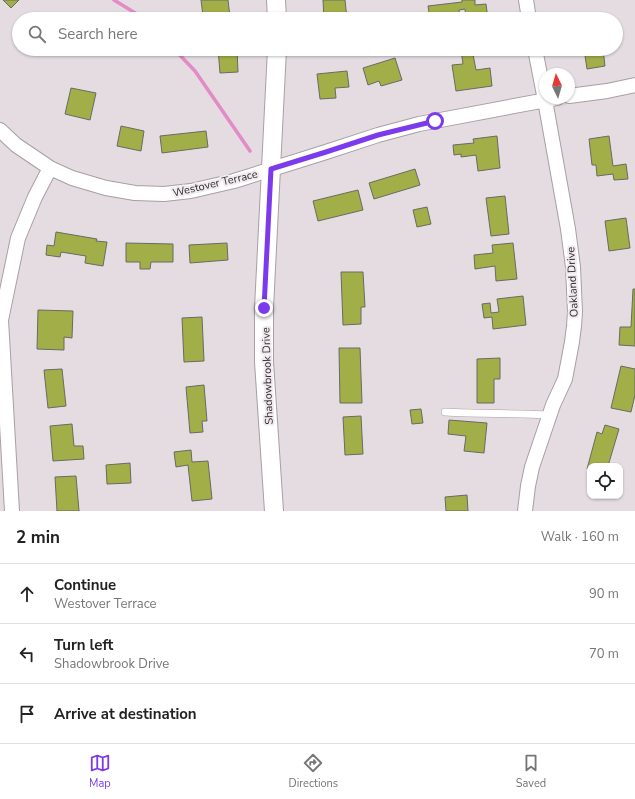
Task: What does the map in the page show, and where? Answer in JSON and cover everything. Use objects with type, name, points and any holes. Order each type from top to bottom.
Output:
[{"type":"street","points":[[276,0],[277,12]]},
{"type":"street","points":[[526,0],[528,12]]},
{"type":"street","name":"Shadowbrook Drive","points":[[274,511],[264,362],[264,308],[277,56]]},
{"type":"street","name":"Oakland Drive","points":[[537,56],[541,68]]},
{"type":"street","points":[[575,95],[607,91],[635,85]]},
{"type":"street","name":"Westover Terrace","points":[[0,130],[16,145],[50,168],[72,178],[106,188],[135,193],[164,194],[190,191],[234,181],[378,135],[412,126],[539,101]]},
{"type":"street","name":"Oakland Drive","points":[[525,511],[532,467],[553,405],[565,379],[574,326],[573,267],[552,104]]},
{"type":"street","points":[[12,511],[1,320],[18,238],[35,197],[50,168]]},
{"type":"lane","points":[[445,412],[550,415]]},
{"type":"building","points":[[3,0],[19,0],[11,8]]},
{"type":"building","points":[[201,0],[228,0],[229,12],[202,12]]},
{"type":"building","points":[[323,0],[345,0],[346,12],[324,12]]},
{"type":"building","points":[[462,0],[475,0],[475,5],[486,4],[487,12],[465,12],[465,9],[459,10],[459,12],[429,12],[428,6],[462,2]]},
{"type":"building","points":[[219,56],[237,56],[238,72],[220,73]]},
{"type":"building","points":[[462,56],[473,56],[476,70],[490,68],[492,86],[456,91],[452,65],[463,64]]},
{"type":"building","points":[[585,56],[604,56],[605,66],[587,69]]},
{"type":"building","points":[[395,58],[402,80],[381,86],[379,81],[368,85],[363,68]]},
{"type":"building","points":[[347,71],[349,87],[335,88],[336,98],[320,99],[317,74]]},
{"type":"building","points":[[71,88],[96,93],[90,120],[65,114]]},
{"type":"building","points":[[121,126],[144,131],[141,151],[117,146]]},
{"type":"building","points":[[206,131],[208,147],[162,153],[160,136]]},
{"type":"building","points":[[497,136],[500,168],[478,171],[476,155],[461,157],[461,154],[454,155],[453,145],[474,143],[473,139]]},
{"type":"building","points":[[609,136],[613,166],[626,164],[628,179],[614,180],[613,174],[597,176],[596,165],[592,165],[589,139]]},
{"type":"building","points":[[415,169],[420,185],[374,199],[369,183]]},
{"type":"building","points":[[358,190],[363,210],[318,221],[313,201]]},
{"type":"building","points":[[505,196],[509,234],[491,236],[486,198]]},
{"type":"building","points":[[427,207],[431,224],[417,227],[413,210]]},
{"type":"building","points":[[626,218],[630,248],[609,251],[605,221]]},
{"type":"building","points":[[56,232],[107,242],[103,266],[85,263],[86,256],[61,252],[60,257],[46,255],[47,245],[54,246]]},
{"type":"building","points":[[126,243],[173,244],[173,262],[151,262],[150,269],[140,269],[140,262],[126,262]]},
{"type":"building","points":[[227,243],[228,260],[190,263],[189,245]]},
{"type":"building","points":[[513,243],[517,279],[496,281],[495,266],[475,269],[474,255],[493,253],[492,245]]},
{"type":"building","points":[[341,272],[363,272],[365,307],[361,307],[361,324],[343,325]]},
{"type":"building","points":[[633,289],[635,289],[635,346],[619,345],[620,327],[631,327]]},
{"type":"building","points":[[523,296],[526,325],[493,329],[492,317],[484,318],[482,304],[490,303],[491,313],[499,312],[497,299]]},
{"type":"building","points":[[38,310],[73,311],[72,338],[64,337],[64,350],[37,349]]},
{"type":"building","points":[[202,317],[204,361],[184,362],[182,318]]},
{"type":"building","points":[[339,348],[360,348],[362,403],[340,403]]},
{"type":"building","points":[[500,358],[500,379],[494,379],[494,403],[477,403],[477,359]]},
{"type":"building","points":[[621,366],[635,369],[635,395],[631,412],[611,408]]},
{"type":"building","points":[[62,369],[66,406],[48,408],[44,370]]},
{"type":"building","points":[[204,385],[207,421],[202,421],[203,432],[190,433],[186,387]]},
{"type":"building","points":[[421,409],[423,423],[412,424],[410,410]]},
{"type":"building","points":[[361,416],[363,454],[345,455],[343,417]]},
{"type":"building","points":[[449,420],[487,423],[484,453],[464,451],[466,436],[448,434]]},
{"type":"building","points":[[72,424],[74,446],[83,446],[84,459],[53,461],[50,426]]},
{"type":"building","points":[[605,425],[619,429],[609,463],[589,463],[597,432],[602,434]]},
{"type":"building","points":[[191,450],[192,462],[208,461],[212,499],[192,501],[188,465],[176,467],[174,452]]},
{"type":"building","points":[[130,463],[131,483],[107,484],[106,465]]},
{"type":"building","points":[[76,476],[79,511],[57,511],[55,477]]},
{"type":"building","points":[[467,495],[468,511],[446,511],[445,497]]},
{"type":"waterway","points":[[114,0],[134,12]]},
{"type":"waterway","points":[[181,56],[195,71],[250,151]]},
{"type":"route","points":[[264,308],[271,169],[378,135],[435,121]]}]
